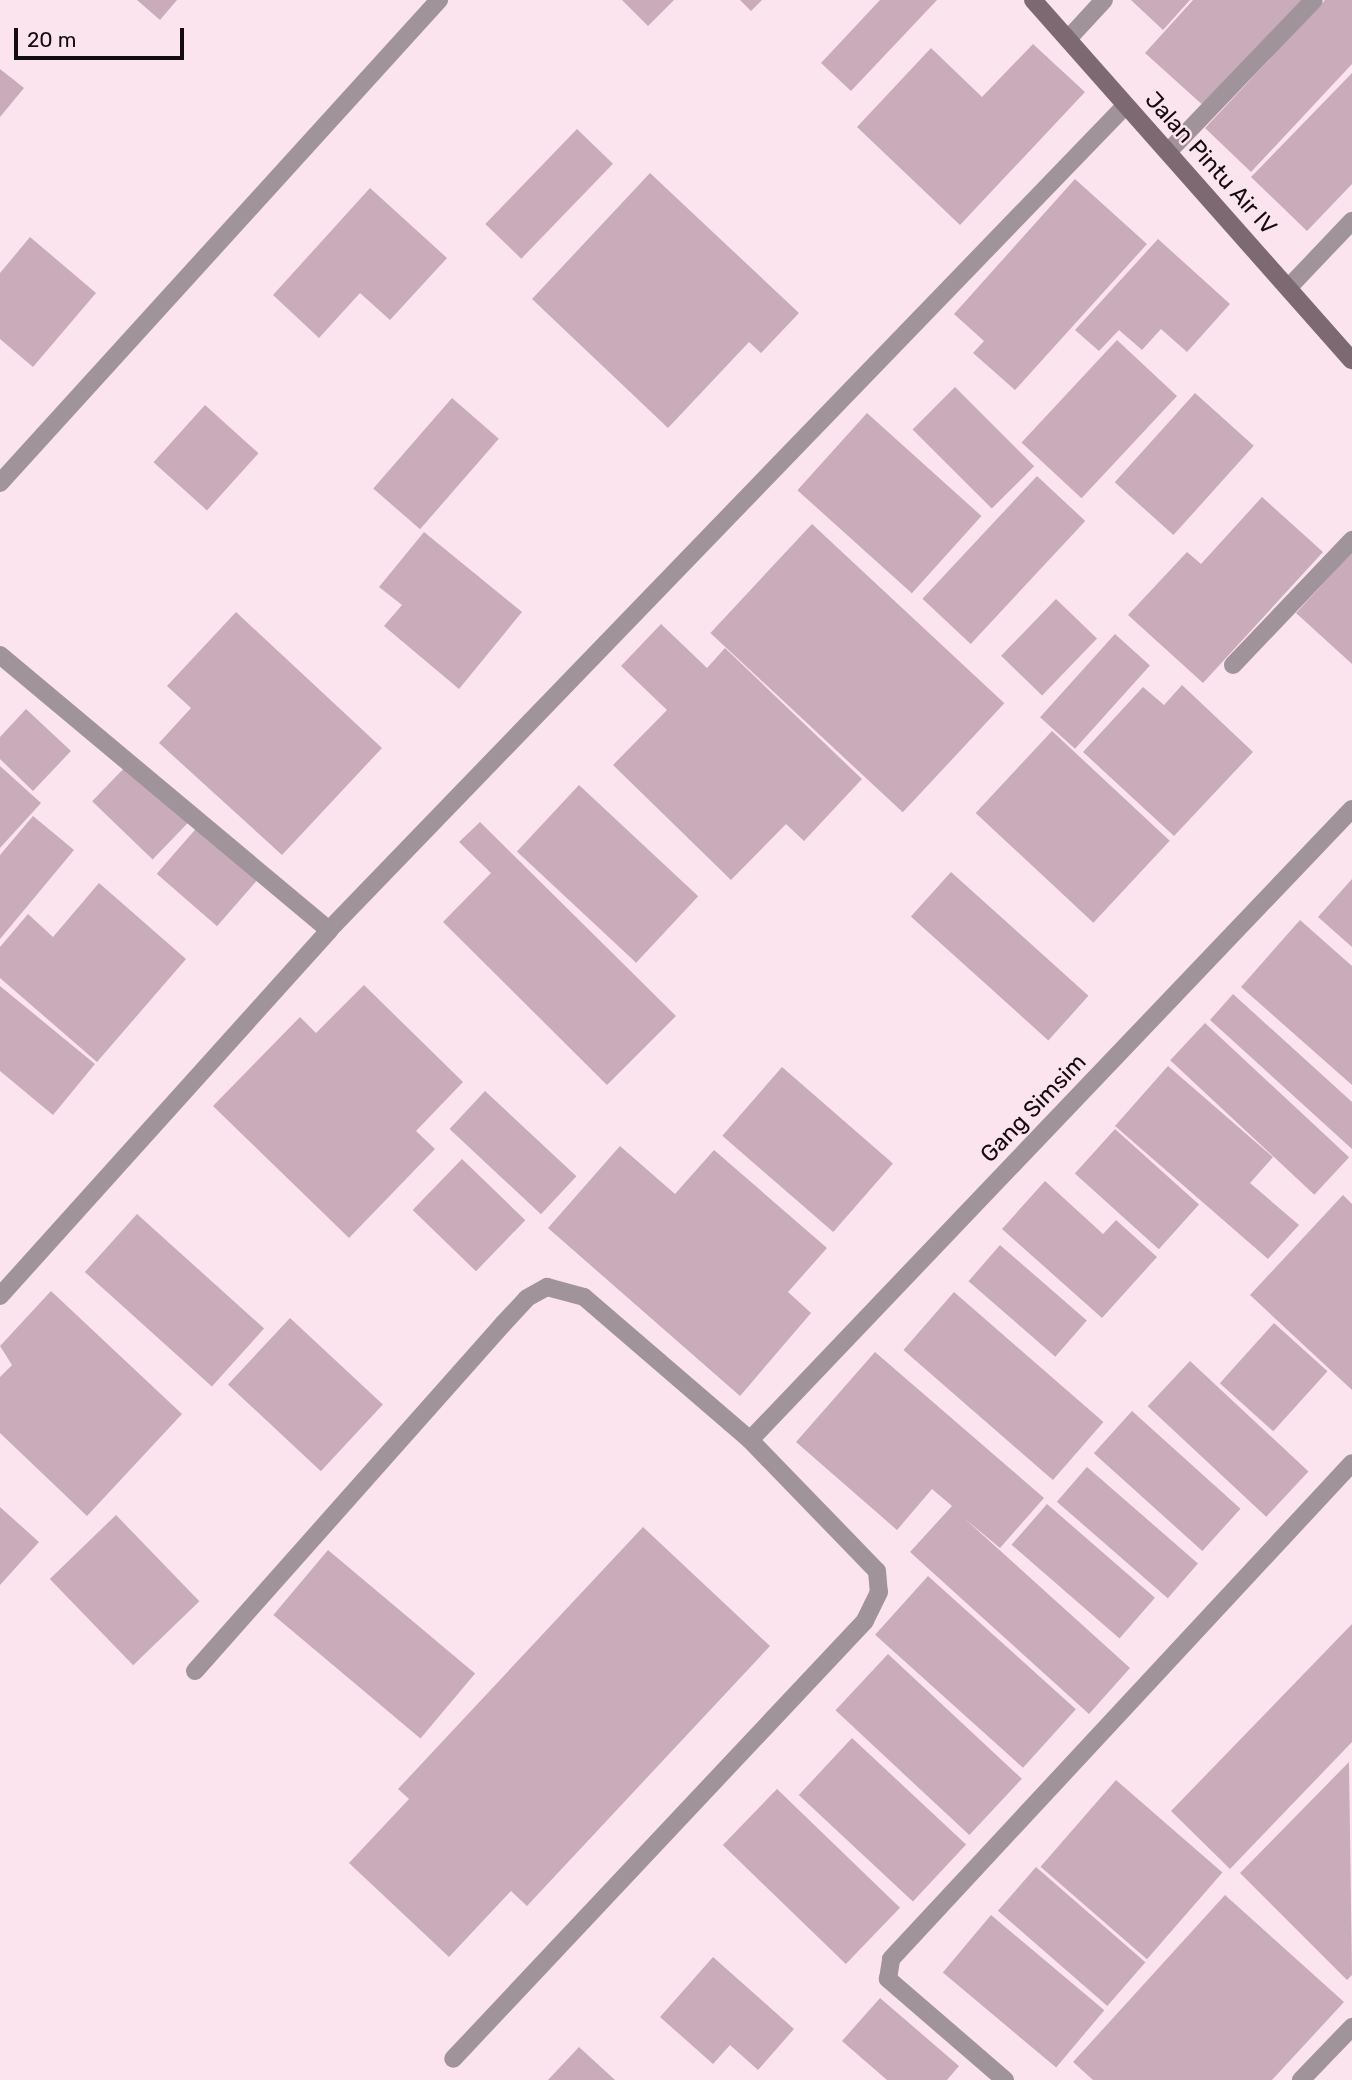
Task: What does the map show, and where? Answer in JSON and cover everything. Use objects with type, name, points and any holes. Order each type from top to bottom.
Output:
[{"type":"main road","name":"Jalan Pintu Air IV","points":[[1033,0],[1125,106],[1290,286],[1352,360]]},
{"type":"street","points":[[0,483],[439,0]]},
{"type":"street","points":[[1068,39],[1104,0]]},
{"type":"street","points":[[1169,151],[1314,0]]},
{"type":"street","points":[[0,1296],[328,930],[1125,106]]},
{"type":"street","points":[[1290,286],[1352,221]]},
{"type":"street","points":[[1233,665],[1352,540]]},
{"type":"street","points":[[0,654],[328,930]]},
{"type":"street","name":"Gang Simsim","points":[[750,1440],[1352,809]]},
{"type":"street","points":[[195,1671],[503,1324],[527,1298],[547,1287],[584,1297],[750,1440],[877,1571],[878,1592],[865,1621],[453,2059]]},
{"type":"street","points":[[1005,2080],[888,1979],[891,1959],[1352,1463]]},
{"type":"street","points":[[1301,2080],[1352,2027]]},
{"type":"building","points":[[137,0],[177,0],[160,20]]},
{"type":"building","points":[[622,0],[674,0],[648,26]]},
{"type":"building","points":[[740,0],[762,0],[751,11]]},
{"type":"building","points":[[880,0],[937,0],[851,91],[821,63]]},
{"type":"building","points":[[1131,0],[1190,0],[1163,30]]},
{"type":"building","points":[[1193,0],[1305,0],[1206,108],[1145,53]]},
{"type":"building","points":[[1325,0],[1352,0],[1352,64],[1251,172],[1205,128]]},
{"type":"building","points":[[1033,44],[1085,92],[960,225],[857,127],[931,48],[982,97]]},
{"type":"building","points":[[0,69],[24,88],[0,117]]},
{"type":"building","points":[[1352,73],[1352,184],[1307,231],[1251,177]]},
{"type":"building","points":[[577,129],[613,164],[521,259],[485,224]]},
{"type":"building","points":[[650,173],[799,313],[761,353],[749,342],[668,428],[532,299]]},
{"type":"building","points":[[1075,179],[1147,244],[1015,390],[973,353],[984,341],[954,314]]},
{"type":"building","points":[[370,188],[447,258],[390,320],[360,293],[319,338],[273,295]]},
{"type":"building","points":[[30,237],[96,293],[33,367],[0,339],[0,273]]},
{"type":"building","points":[[1158,239],[1230,304],[1187,352],[1161,329],[1142,350],[1119,330],[1099,351],[1075,330]]},
{"type":"building","points":[[1117,340],[1177,396],[1081,498],[1022,442]]},
{"type":"building","points":[[955,387],[1034,466],[992,509],[913,429]]},
{"type":"building","points":[[1195,393],[1254,446],[1173,535],[1115,482]]},
{"type":"building","points":[[452,398],[499,439],[420,529],[373,489]]},
{"type":"building","points":[[205,405],[259,453],[207,510],[153,462]]},
{"type":"building","points":[[867,413],[981,516],[912,593],[797,490]]},
{"type":"building","points":[[1037,476],[1085,521],[971,644],[922,599]]},
{"type":"building","points":[[1262,497],[1323,552],[1203,683],[1128,615],[1187,552],[1201,564]]},
{"type":"building","points":[[812,524],[1004,703],[903,812],[710,633]]},
{"type":"building","points":[[424,532],[522,612],[459,689],[384,626],[402,605],[379,587]]},
{"type":"building","points":[[1352,552],[1352,664],[1296,613]]},
{"type":"building","points":[[1056,599],[1097,639],[1042,695],[1001,656]]},
{"type":"building","points":[[236,612],[382,748],[282,855],[159,743],[191,708],[167,686]]},
{"type":"building","points":[[661,624],[707,668],[725,648],[862,779],[804,841],[786,824],[731,880],[613,765],[667,710],[621,666]]},
{"type":"building","points":[[1115,634],[1150,665],[1075,749],[1040,717]]},
{"type":"building","points":[[1182,685],[1253,752],[1174,836],[1083,752],[1143,687],[1164,705]]},
{"type":"building","points":[[26,709],[71,751],[33,791],[0,759],[0,737]]},
{"type":"building","points":[[1052,731],[1170,841],[1093,923],[976,813]]},
{"type":"building","points":[[129,763],[189,821],[153,859],[92,801]]},
{"type":"building","points":[[0,766],[41,803],[0,848]]},
{"type":"building","points":[[579,785],[698,896],[636,963],[517,852]]},
{"type":"building","points":[[33,816],[74,850],[0,939],[0,855]]},
{"type":"building","points":[[480,822],[676,1016],[607,1085],[443,922],[491,873],[459,842]]},
{"type":"building","points":[[200,824],[260,876],[217,926],[157,874]]},
{"type":"building","points":[[951,872],[1088,996],[1048,1040],[911,917]]},
{"type":"building","points":[[1352,879],[1352,947],[1318,917]]},
{"type":"building","points":[[99,883],[186,959],[97,1062],[0,978],[0,947],[28,914],[53,937]]},
{"type":"building","points":[[1300,920],[1352,966],[1352,1085],[1241,987]]},
{"type":"building","points":[[364,985],[463,1082],[416,1131],[435,1149],[349,1238],[213,1106],[300,1017],[316,1033]]},
{"type":"building","points":[[0,986],[95,1064],[53,1115],[0,1071]]},
{"type":"building","points":[[1233,994],[1352,1102],[1352,1149],[1210,1020]]},
{"type":"building","points":[[1205,1023],[1349,1157],[1314,1195],[1170,1060]]},
{"type":"building","points":[[1168,1066],[1273,1157],[1250,1183],[1299,1225],[1268,1259],[1115,1126]]},
{"type":"building","points":[[782,1067],[893,1163],[833,1232],[722,1136]]},
{"type":"building","points":[[485,1091],[576,1176],[541,1214],[450,1129]]},
{"type":"building","points":[[1115,1129],[1199,1205],[1159,1249],[1075,1174]]},
{"type":"building","points":[[620,1146],[675,1194],[714,1150],[827,1248],[788,1292],[811,1313],[740,1396],[548,1228]]},
{"type":"building","points":[[462,1159],[525,1220],[476,1271],[413,1210]]},
{"type":"building","points":[[1045,1181],[1103,1234],[1116,1220],[1157,1257],[1102,1318],[1002,1229]]},
{"type":"building","points":[[1343,1195],[1352,1204],[1352,1390],[1250,1295]]},
{"type":"building","points":[[137,1214],[264,1328],[212,1386],[85,1272]]},
{"type":"building","points":[[1000,1245],[1087,1320],[1055,1357],[969,1281]]},
{"type":"building","points":[[51,1291],[182,1414],[87,1516],[0,1433],[0,1377],[12,1365],[0,1346]]},
{"type":"building","points":[[954,1292],[1103,1422],[1053,1480],[903,1350]]},
{"type":"building","points":[[290,1318],[383,1405],[321,1471],[228,1385]]},
{"type":"building","points":[[1274,1323],[1328,1371],[1273,1431],[1220,1383]]},
{"type":"building","points":[[875,1352],[1044,1498],[1000,1548],[964,1518],[1130,1668],[1089,1714],[910,1552],[952,1506],[932,1489],[897,1530],[796,1442]]},
{"type":"building","points":[[1190,1361],[1308,1471],[1266,1517],[1148,1406]]},
{"type":"building","points":[[1132,1411],[1240,1509],[1202,1551],[1094,1453]]},
{"type":"building","points":[[1087,1467],[1198,1563],[1168,1598],[1057,1502]]},
{"type":"building","points":[[1047,1504],[1155,1598],[1119,1639],[1012,1545]]},
{"type":"building","points":[[0,1507],[39,1542],[0,1585]]},
{"type":"building","points":[[116,1515],[199,1601],[133,1665],[50,1579]]},
{"type":"building","points":[[643,1527],[770,1646],[527,1906],[511,1891],[449,1957],[349,1863],[409,1799],[398,1789]]},
{"type":"building","points":[[328,1550],[475,1673],[420,1739],[273,1615]]},
{"type":"building","points":[[928,1576],[1076,1709],[1023,1768],[875,1635]]},
{"type":"building","points":[[1352,1624],[1352,1742],[1230,1869],[1171,1811]]},
{"type":"building","points":[[888,1654],[1022,1779],[969,1835],[835,1710]]},
{"type":"building","points":[[852,1738],[966,1844],[913,1901],[799,1795]]},
{"type":"building","points":[[1349,1762],[1352,1975],[1347,1980],[1240,1873]]},
{"type":"building","points":[[1116,1780],[1222,1873],[1147,1959],[1041,1867]]},
{"type":"building","points":[[777,1789],[900,1908],[846,1964],[723,1845]]},
{"type":"building","points":[[1036,1867],[1145,1962],[1107,2006],[998,1911]]},
{"type":"building","points":[[1225,1895],[1344,2002],[1272,2080],[1093,2080],[1073,2062]]},
{"type":"building","points":[[991,1915],[1104,2010],[1056,2068],[943,1972]]},
{"type":"building","points":[[713,1957],[794,2029],[758,2070],[730,2045],[713,2064],[660,2017]]},
{"type":"building","points":[[880,1998],[959,2066],[947,2080],[887,2080],[842,2041]]},
{"type":"building","points":[[579,2047],[615,2080],[548,2080]]}]
